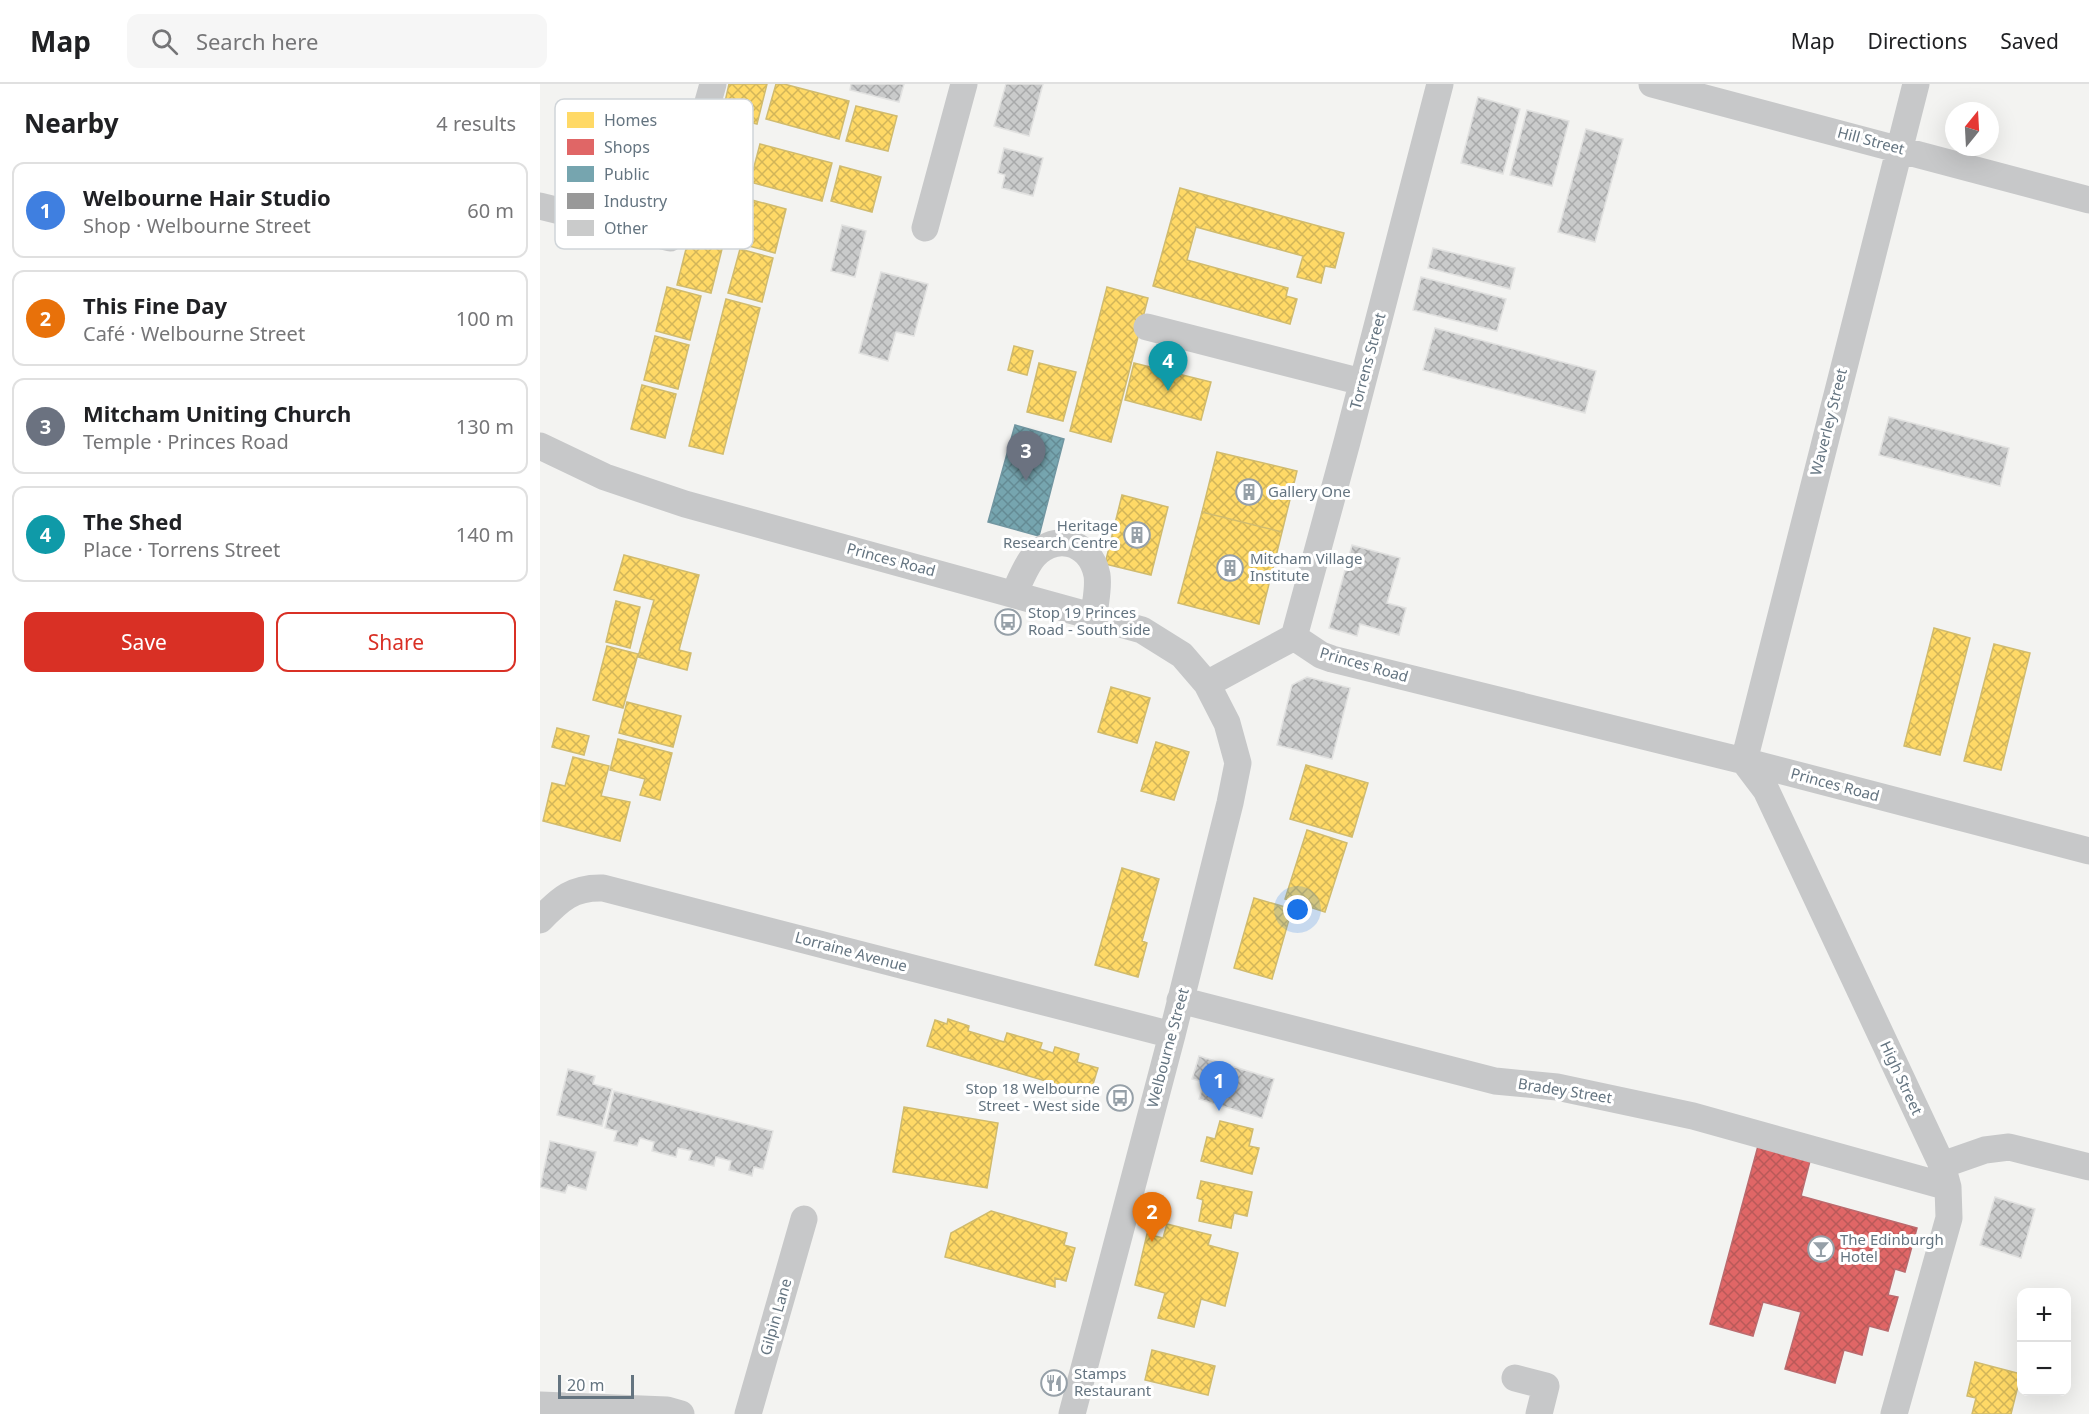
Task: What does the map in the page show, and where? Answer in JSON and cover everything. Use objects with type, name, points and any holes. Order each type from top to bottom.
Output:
[{"type":"street","points":[[709,99],[713,84]]},
{"type":"street","points":[[925,228],[964,84]]},
{"type":"street","name":"Torrens Street","points":[[1294,637],[1440,84]]},
{"type":"street","name":"Hill Street","points":[[1652,84],[2089,200]]},
{"type":"street","name":"Waverley Street","points":[[1744,761],[1916,84]]},
{"type":"street","points":[[540,206],[555,210]]},
{"type":"street","points":[[1147,327],[1362,382]]},
{"type":"street","name":"Princes Road","points":[[540,446],[605,477],[685,504],[1142,630],[1182,655],[1207,684]]},
{"type":"street","points":[[1014,594],[1031,560],[1047,546],[1062,542],[1085,550],[1092,560],[1097,575],[1094,616]]},
{"type":"street","points":[[1207,684],[1294,637]]},
{"type":"street","name":"Princes Road","points":[[1294,637],[1321,655],[1332,659],[1744,761],[2089,850]]},
{"type":"street","name":"Welbourne Street","points":[[1072,1414],[1172,1035],[1238,764],[1227,723],[1207,684]]},
{"type":"street","name":"High Street","points":[[1744,761],[1766,790],[1945,1176],[1949,1218],[1894,1414]]},
{"type":"street","name":"Lorraine Avenue","points":[[540,920],[571,893],[586,887],[603,888],[1172,1035]]},
{"type":"street","name":"Bradey Street","points":[[1180,1000],[1495,1081],[1557,1087],[1693,1116],[1945,1176]]},
{"type":"street","points":[[1945,1176],[1985,1150],[2009,1147],[2089,1167]]},
{"type":"street","name":"Gilpin Lane","points":[[748,1414],[804,1219]]},
{"type":"street","points":[[1515,1377],[1546,1386],[1539,1414]]},
{"type":"street","points":[[540,1405],[671,1413]]},
{"type":"building: Homes","points":[[729,84],[767,84],[757,124],[753,123],[753,99],[726,99]]},
{"type":"building: Homes","points":[[776,84],[784,84],[849,101],[839,139],[766,119]]},
{"type":"building: Homes","points":[[856,106],[897,116],[888,151],[846,141]]},
{"type":"building: Homes","points":[[760,144],[832,163],[822,201],[753,183],[753,171]]},
{"type":"building: Homes","points":[[840,166],[881,177],[872,212],[831,201]]},
{"type":"building: Homes","points":[[1180,188],[1344,233],[1335,268],[1325,266],[1321,283],[1297,277],[1303,256],[1196,227],[1187,260],[1288,288],[1286,296],[1297,299],[1290,324],[1153,286]]},
{"type":"building: Homes","points":[[753,200],[786,209],[775,253],[753,247]]},
{"type":"building: Homes","points":[[686,249],[722,249],[711,293],[677,285]]},
{"type":"building: Homes","points":[[740,249],[773,258],[762,302],[728,293]]},
{"type":"building: Homes","points":[[667,287],[701,296],[690,340],[656,331]]},
{"type":"building: Homes","points":[[1107,287],[1148,298],[1111,442],[1070,431]]},
{"type":"building: Homes","points":[[726,299],[760,308],[723,454],[689,446]]},
{"type":"building: Homes","points":[[655,336],[689,345],[678,389],[644,380]]},
{"type":"building: Homes","points":[[1014,346],[1033,351],[1027,375],[1008,370]]},
{"type":"building: Homes","points":[[1039,363],[1076,372],[1063,421],[1027,412]]},
{"type":"building: Homes","points":[[1134,363],[1211,382],[1201,420],[1125,400]]},
{"type":"building: Homes","points":[[642,385],[676,394],[665,438],[631,429]]},
{"type":"building: Homes","name":"Gallery One","points":[[1217,452],[1297,471],[1282,532],[1202,512]]},
{"type":"building: Homes","name":"Heritage Research Centre","points":[[1122,495],[1168,507],[1151,575],[1105,564]]},
{"type":"building: Homes","name":"Mitcham Village Institute","points":[[1202,512],[1282,532],[1259,624],[1178,603]]},
{"type":"building: Homes","points":[[624,555],[699,575],[679,650],[691,653],[687,670],[638,657],[654,600],[614,590]]},
{"type":"building: Homes","points":[[616,601],[640,607],[630,648],[606,642]]},
{"type":"building: Homes","points":[[1934,628],[1970,638],[1940,755],[1904,746]]},
{"type":"building: Homes","points":[[1994,644],[2030,653],[2001,770],[1964,761]]},
{"type":"building: Homes","points":[[607,646],[638,654],[623,708],[593,700]]},
{"type":"building: Homes","points":[[1111,687],[1150,698],[1137,743],[1098,732]]},
{"type":"building: Homes","points":[[627,702],[681,716],[673,747],[619,733]]},
{"type":"building: Homes","points":[[557,728],[589,736],[584,755],[552,747]]},
{"type":"building: Homes","points":[[618,739],[672,753],[660,800],[640,795],[645,779],[610,770]]},
{"type":"building: Homes","points":[[1156,742],[1189,752],[1174,800],[1141,791]]},
{"type":"building: Homes","points":[[573,757],[609,766],[601,796],[630,802],[620,841],[543,821],[552,783],[565,786]]},
{"type":"building: Homes","points":[[1306,765],[1368,783],[1352,837],[1290,819]]},
{"type":"building: Homes","points":[[1307,830],[1347,843],[1325,912],[1285,899]]},
{"type":"building: Homes","points":[[1122,868],[1159,879],[1142,941],[1147,943],[1138,977],[1095,965]]},
{"type":"building: Homes","points":[[1254,898],[1292,909],[1272,979],[1234,968]]},
{"type":"building: Homes","points":[[948,1019],[969,1026],[968,1031],[1004,1042],[1007,1033],[1042,1043],[1040,1049],[1053,1053],[1055,1047],[1079,1054],[1077,1062],[1098,1068],[1090,1094],[927,1046],[935,1020],[947,1024]]},
{"type":"building: Homes","points":[[904,1107],[998,1123],[987,1188],[893,1172]]},
{"type":"building: Homes","points":[[1220,1121],[1253,1129],[1249,1146],[1259,1148],[1252,1174],[1201,1161],[1207,1137],[1215,1139]]},
{"type":"building: Homes","points":[[1201,1181],[1252,1192],[1247,1216],[1234,1213],[1231,1228],[1199,1221],[1203,1200],[1197,1198]]},
{"type":"building: Homes","points":[[991,1211],[1067,1233],[1064,1245],[1075,1248],[1066,1281],[1055,1278],[1055,1287],[945,1257],[951,1233]]},
{"type":"building: Homes","points":[[1167,1224],[1211,1235],[1208,1245],[1238,1253],[1225,1306],[1201,1299],[1194,1327],[1158,1318],[1165,1293],[1135,1285],[1147,1234],[1163,1238]]},
{"type":"building: Homes","points":[[1152,1350],[1215,1366],[1208,1395],[1145,1380]]},
{"type":"building: Homes","points":[[1975,1362],[2017,1373],[2017,1390],[2011,1414],[1972,1414],[1976,1398],[1967,1396]]},
{"type":"building: Shops","name":"The Edinburgh Hotel","points":[[1758,1146],[1810,1161],[1801,1196],[1917,1228],[1905,1272],[1895,1269],[1888,1295],[1898,1297],[1888,1331],[1869,1326],[1862,1355],[1844,1350],[1835,1383],[1785,1369],[1801,1312],[1763,1302],[1753,1336],[1710,1324]]},
{"type":"building: Public","points":[[1015,425],[1064,439],[1039,536],[988,522]]},
{"type":"building: Other","points":[[851,84],[904,84],[899,102],[850,90]]},
{"type":"building: Other","points":[[1006,84],[1043,84],[1029,136],[994,126]]},
{"type":"building: Other","points":[[1478,97],[1520,109],[1503,174],[1461,163]]},
{"type":"building: Other","points":[[1527,110],[1569,121],[1552,186],[1510,175]]},
{"type":"building: Other","points":[[1586,129],[1623,139],[1595,242],[1558,232]]},
{"type":"building: Other","points":[[1004,148],[1043,158],[1033,196],[1002,188],[1005,175],[998,173]]},
{"type":"building: Other","points":[[842,225],[866,231],[855,277],[831,271]]},
{"type":"building: Other","points":[[1433,248],[1515,268],[1510,289],[1428,268]]},
{"type":"building: Other","points":[[881,272],[928,284],[914,336],[896,332],[888,361],[859,353]]},
{"type":"building: Other","points":[[1421,277],[1506,299],[1497,331],[1413,310]]},
{"type":"building: Other","points":[[1435,328],[1596,371],[1585,413],[1423,370]]},
{"type":"building: Other","points":[[1889,417],[2009,448],[2000,486],[1879,455]]},
{"type":"building: Other","points":[[1352,545],[1400,558],[1387,603],[1406,608],[1399,635],[1360,624],[1357,636],[1329,628]]},
{"type":"building: Other","points":[[1307,677],[1350,688],[1332,759],[1277,745],[1292,685]]},
{"type":"building: Other","points":[[1199,1056],[1274,1079],[1262,1118],[1199,1099],[1204,1082],[1192,1079]]},
{"type":"building: Other","points":[[568,1069],[595,1076],[593,1084],[612,1089],[602,1126],[557,1115]]},
{"type":"building: Other","points":[[614,1091],[773,1131],[763,1169],[754,1167],[752,1176],[729,1170],[731,1161],[716,1157],[714,1166],[689,1160],[692,1151],[678,1148],[676,1157],[652,1151],[654,1142],[640,1138],[637,1146],[614,1141],[617,1131],[605,1128]]},
{"type":"building: Other","points":[[550,1141],[596,1152],[586,1190],[568,1185],[565,1193],[540,1187]]},
{"type":"building: Other","points":[[1995,1197],[2035,1209],[2021,1258],[1980,1245]]},
{"type":"place","name":"The Shed","points":[[1168,391]]},
{"type":"place","name":"Mitcham Uniting Church","points":[[1026,481]]},
{"type":"place","name":"Gallery One","points":[[1249,492]]},
{"type":"place","name":"Heritage Research Centre","points":[[1137,535]]},
{"type":"place","name":"Mitcham Village Institute","points":[[1230,568]]},
{"type":"place","name":"Stop 19 Princes Road - South side","points":[[1008,622]]},
{"type":"place","name":"Stop 18 Welbourne Street - West side","points":[[1120,1098]]},
{"type":"place","name":"Welbourne Hair Studio","points":[[1219,1111]]},
{"type":"place","name":"This Fine Day","points":[[1152,1242]]},
{"type":"place","name":"The Edinburgh Hotel","points":[[1821,1249]]},
{"type":"place","name":"Stamps Restaurant","points":[[1054,1383]]}]
